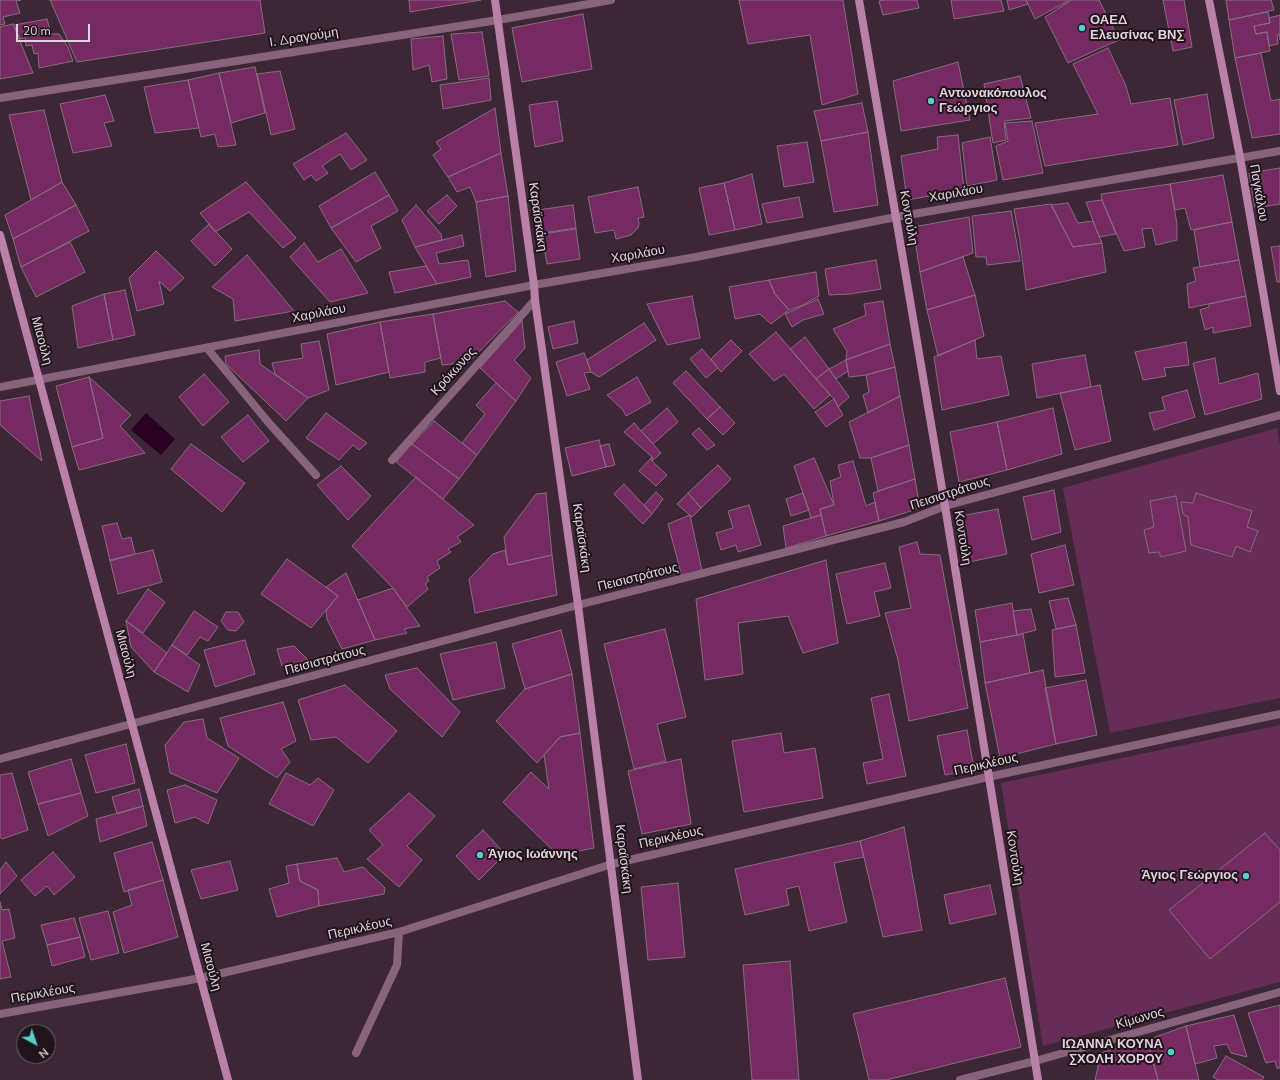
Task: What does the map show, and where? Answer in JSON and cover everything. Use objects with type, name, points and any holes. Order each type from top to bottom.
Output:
[{"type":"street","name":"Καραϊσκάκη","points":[[495,0],[578,605],[612,864],[638,1080]]},
{"type":"street","name":"Ι. Δραγούμη","points":[[0,98],[498,20],[611,0]]},
{"type":"street","name":"Κοντούλη","points":[[859,0],[945,506],[1038,1080]]},
{"type":"street","name":"Παγκάλου","points":[[1209,0],[1240,157],[1280,391]]},
{"type":"street","name":"Χαριλάου","points":[[0,387],[534,285],[696,257],[896,217],[1280,151]]},
{"type":"street","name":"Μιαούλη","points":[[0,235],[228,1080]]},
{"type":"street","name":"Κρόκωνος","points":[[392,460],[535,300]]},
{"type":"street","points":[[207,348],[268,422],[316,476]]},
{"type":"street","name":"Πεισιστράτους","points":[[0,759],[578,605],[904,522],[945,506],[1280,415]]},
{"type":"street","name":"Περικλέους","points":[[0,1014],[201,978],[398,932],[612,864],[988,777],[1280,714]]},
{"type":"street","points":[[356,1053],[397,965],[398,932]]},
{"type":"street","name":"Κίμωνος","points":[[960,1080],[1035,1061],[1280,992]]},
{"type":"shaded area","points":[[146,413],[175,439],[161,455],[131,430]]},
{"type":"shaded area","points":[[1277,428],[1280,445],[1280,698],[1110,733],[1063,488]]},
{"type":"shaded area","points":[[1280,725],[1280,982],[1043,1046],[1001,783]]},
{"type":"building","points":[[0,0],[21,0],[16,1],[20,13],[3,17],[5,24],[0,25]]},
{"type":"building","points":[[50,0],[260,0],[265,33],[77,62]]},
{"type":"building","points":[[409,0],[481,0],[410,12]]},
{"type":"building","points":[[739,0],[843,0],[858,94],[822,105],[810,35],[748,44]]},
{"type":"building","points":[[917,0],[919,8],[883,15],[879,1]]},
{"type":"building","points":[[951,0],[1001,0],[1004,11],[954,19]]},
{"type":"building","points":[[1007,0],[1026,0],[1028,4],[1009,10]]},
{"type":"building","points":[[1026,0],[1068,0],[1068,1],[1035,19]]},
{"type":"building","name":"ΟΑΕΔ Ελευσίνας ΒΝΣ","points":[[1070,0],[1099,0],[1119,40],[1068,63],[1045,17]]},
{"type":"building","points":[[1163,0],[1184,0],[1192,47],[1173,51]]},
{"type":"building","points":[[1226,0],[1271,0],[1274,10],[1229,20]]},
{"type":"building","points":[[1268,12],[1270,23],[1254,26],[1256,34],[1267,32],[1270,51],[1235,58],[1229,20]]},
{"type":"building","points":[[583,14],[592,69],[522,82],[512,28]]},
{"type":"building","points":[[1280,15],[1280,40],[1279,34],[1277,35],[1278,44],[1269,46],[1267,32],[1256,34],[1254,26],[1270,23],[1269,18]]},
{"type":"building","points":[[47,19],[51,34],[59,34],[68,47],[73,61],[39,68],[38,53],[34,54],[32,45],[26,46],[25,38],[20,39],[14,25]]},
{"type":"building","points":[[13,24],[33,73],[0,79],[0,27]]},
{"type":"building","points":[[482,32],[489,76],[459,80],[451,34]]},
{"type":"building","points":[[443,36],[447,79],[432,82],[429,65],[413,70],[411,39]]},
{"type":"building","points":[[1108,48],[1126,86],[1131,104],[1170,98],[1178,145],[1045,166],[1035,123],[1098,114],[1073,64]]},
{"type":"building","points":[[1261,53],[1271,101],[1280,99],[1280,134],[1252,138],[1235,58]]},
{"type":"building","name":"Αντωνακόπουλος Γεώργιος","points":[[958,62],[970,120],[901,131],[893,81]]},
{"type":"building","points":[[255,67],[265,113],[231,123],[219,73]]},
{"type":"building","points":[[280,71],[295,129],[271,135],[257,74]]},
{"type":"building","points":[[219,73],[236,145],[218,147],[215,134],[201,137],[188,80]]},
{"type":"building","points":[[1020,76],[1031,118],[1004,121],[1006,140],[993,143],[984,84]]},
{"type":"building","points":[[489,78],[491,100],[443,109],[440,85]]},
{"type":"building","points":[[188,80],[199,128],[155,133],[144,87]]},
{"type":"building","points":[[1207,94],[1214,138],[1183,145],[1174,100]]},
{"type":"building","points":[[105,95],[114,121],[104,123],[112,146],[73,153],[60,104]]},
{"type":"building","points":[[557,101],[563,141],[535,147],[529,105]]},
{"type":"building","points":[[862,103],[868,132],[821,141],[814,111]]},
{"type":"building","points":[[495,108],[501,153],[448,177],[433,155],[441,149],[436,142]]},
{"type":"building","points":[[44,110],[62,182],[31,200],[9,115]]},
{"type":"building","points":[[1032,121],[1043,173],[1003,180],[996,146],[1008,141],[1005,123]]},
{"type":"building","points":[[868,132],[878,205],[834,212],[821,141]]},
{"type":"building","points":[[346,133],[367,160],[351,170],[340,154],[322,166],[328,173],[316,181],[311,175],[304,180],[293,164]]},
{"type":"building","points":[[958,135],[964,190],[907,200],[901,156],[938,149],[937,137]]},
{"type":"building","points":[[990,137],[997,180],[967,186],[962,143]]},
{"type":"building","points":[[807,142],[814,182],[784,187],[777,146]]},
{"type":"building","points":[[501,153],[508,196],[476,202],[470,187],[457,192],[448,177]]},
{"type":"building","points":[[1280,168],[1280,204],[1255,208],[1249,173]]},
{"type":"building","points":[[375,172],[389,195],[331,228],[319,206]]},
{"type":"building","points":[[752,174],[762,224],[735,230],[724,183]]},
{"type":"building","points":[[1223,175],[1232,222],[1191,230],[1185,208],[1175,210],[1170,184]]},
{"type":"building","points":[[62,182],[76,205],[13,239],[5,215]]},
{"type":"building","points":[[246,182],[296,238],[283,248],[249,212],[215,232],[200,213]]},
{"type":"building","points":[[724,183],[735,230],[709,235],[699,188]]},
{"type":"building","points":[[1170,184],[1177,224],[1177,240],[1156,245],[1152,228],[1142,229],[1145,247],[1124,251],[1102,200],[1101,194]]},
{"type":"building","points":[[638,187],[644,217],[638,218],[638,228],[631,235],[616,239],[614,230],[595,233],[588,197]]},
{"type":"building","points":[[389,195],[398,211],[371,226],[381,248],[356,262],[331,228]]},
{"type":"building","points":[[447,195],[457,206],[439,224],[427,211]]},
{"type":"building","points":[[508,196],[516,271],[486,277],[476,202]]},
{"type":"building","points":[[799,197],[803,217],[767,223],[762,204]]},
{"type":"building","points":[[1102,200],[1116,234],[1099,237],[1086,202]]},
{"type":"building","points":[[1068,203],[1078,223],[1093,221],[1102,243],[1073,247],[1051,205]]},
{"type":"building","points":[[1051,204],[1073,247],[1102,243],[1106,272],[1026,290],[1020,241],[1014,209]]},
{"type":"building","points":[[76,205],[89,231],[21,267],[13,239]]},
{"type":"building","points":[[416,205],[441,234],[442,240],[415,247],[402,220]]},
{"type":"building","points":[[573,205],[576,228],[542,233],[538,210]]},
{"type":"building","points":[[1011,211],[1020,261],[987,265],[986,257],[976,257],[972,216]]},
{"type":"building","points":[[969,217],[973,253],[920,272],[913,227]]},
{"type":"building","points":[[1232,222],[1239,260],[1200,267],[1194,230]]},
{"type":"building","points":[[209,224],[232,249],[215,266],[191,241]]},
{"type":"building","points":[[576,229],[580,259],[547,264],[542,234]]},
{"type":"building","points":[[462,235],[464,246],[436,253],[439,264],[468,260],[471,277],[437,284],[415,247]]},
{"type":"building","points":[[70,242],[85,272],[36,297],[21,267]]},
{"type":"building","points":[[304,243],[318,262],[341,249],[368,293],[330,302],[290,257]]},
{"type":"building","points":[[1280,246],[1280,282],[1277,282],[1271,247]]},
{"type":"building","points":[[156,251],[184,278],[170,291],[159,281],[164,304],[137,311],[129,278]]},
{"type":"building","points":[[247,255],[294,311],[235,321],[233,299],[212,287]]},
{"type":"building","points":[[963,257],[975,295],[927,310],[920,272]]},
{"type":"building","points":[[876,260],[881,289],[850,294],[829,295],[825,269]]},
{"type":"building","points":[[1239,260],[1246,296],[1189,308],[1187,284],[1196,281],[1193,268]]},
{"type":"building","points":[[426,266],[437,284],[395,293],[389,272]]},
{"type":"building","points":[[816,272],[819,296],[803,305],[789,310],[775,294],[769,280]]},
{"type":"building","points":[[769,280],[775,294],[789,310],[771,324],[760,314],[735,319],[729,287]]},
{"type":"building","points":[[125,290],[135,335],[113,340],[104,294]]},
{"type":"building","points":[[104,294],[113,340],[78,348],[72,306]]},
{"type":"building","points":[[975,295],[984,336],[938,356],[927,310]]},
{"type":"building","points":[[692,296],[700,338],[667,345],[647,304]]},
{"type":"building","points":[[1246,296],[1251,326],[1213,333],[1213,327],[1205,330],[1200,310],[1209,307],[1209,304]]},
{"type":"building","points":[[818,299],[824,314],[803,320],[792,327],[785,314]]},
{"type":"building","points":[[505,301],[518,312],[469,362],[442,365],[433,314]]},
{"type":"building","points":[[883,301],[890,344],[846,360],[847,351],[833,329],[866,315],[864,304]]},
{"type":"building","points":[[433,314],[441,358],[425,362],[425,372],[390,378],[380,322]]},
{"type":"building","points":[[522,321],[525,348],[514,360],[531,378],[516,401],[480,368]]},
{"type":"building","points":[[574,321],[578,343],[553,349],[548,327]]},
{"type":"building","points":[[380,322],[389,372],[336,385],[327,334]]},
{"type":"building","points":[[644,323],[656,340],[599,377],[591,372],[587,360]]},
{"type":"building","points":[[776,332],[830,395],[814,409],[784,374],[774,381],[749,354]]},
{"type":"building","points":[[805,337],[829,369],[816,379],[790,349]]},
{"type":"building","points":[[731,340],[742,351],[721,372],[711,359]]},
{"type":"building","points":[[975,340],[977,359],[1001,356],[1009,395],[942,410],[934,357]]},
{"type":"building","points":[[319,341],[329,390],[308,398],[275,374],[272,363],[303,358],[301,344]]},
{"type":"building","points":[[1186,342],[1189,365],[1164,368],[1166,376],[1143,380],[1135,352]]},
{"type":"building","points":[[890,344],[895,367],[866,375],[849,377],[846,360]]},
{"type":"building","points":[[702,349],[718,368],[706,378],[690,359]]},
{"type":"building","points":[[259,350],[260,364],[308,398],[286,421],[226,364],[225,356]]},
{"type":"building","points":[[584,353],[591,372],[584,373],[590,389],[567,396],[556,362]]},
{"type":"building","points":[[1085,355],[1091,387],[1037,398],[1032,364]]},
{"type":"building","points":[[1215,358],[1219,384],[1258,373],[1262,399],[1205,415],[1193,363]]},
{"type":"building","points":[[846,360],[848,371],[836,379],[829,369]]},
{"type":"building","points":[[895,367],[900,396],[868,413],[863,395],[869,392],[866,375]]},
{"type":"building","points":[[829,369],[849,397],[838,407],[834,399],[816,379]]},
{"type":"building","points":[[686,371],[720,407],[707,419],[673,383]]},
{"type":"building","points":[[204,374],[229,402],[203,426],[179,397]]},
{"type":"building","points":[[89,377],[103,438],[72,447],[56,386]]},
{"type":"building","points":[[89,377],[131,415],[120,426],[145,453],[79,470],[72,447],[103,438]]},
{"type":"building","points":[[637,377],[651,402],[626,416],[623,410],[607,395]]},
{"type":"building","points":[[496,383],[516,401],[477,455],[462,443],[485,414],[476,405]]},
{"type":"building","points":[[1100,385],[1111,441],[1075,450],[1060,393]]},
{"type":"building","points":[[1187,390],[1195,417],[1154,430],[1149,413],[1165,410],[1162,397]]},
{"type":"building","points":[[29,396],[42,461],[0,425],[0,401]]},
{"type":"building","points":[[900,396],[909,445],[871,458],[860,458],[849,422]]},
{"type":"building","points":[[834,399],[843,415],[826,427],[815,412]]},
{"type":"building","points":[[720,407],[735,423],[723,435],[707,419]]},
{"type":"building","points":[[667,408],[678,422],[653,444],[641,431]]},
{"type":"building","points":[[1053,408],[1062,454],[1007,470],[997,422]]},
{"type":"building","points":[[326,413],[367,443],[359,450],[353,445],[339,460],[306,438]]},
{"type":"building","points":[[248,415],[269,441],[243,462],[221,437]]},
{"type":"building","points":[[434,421],[477,455],[459,479],[412,444]]},
{"type":"building","points":[[997,422],[1007,470],[959,482],[950,432]]},
{"type":"building","points":[[634,423],[661,453],[652,461],[652,457],[624,432]]},
{"type":"building","points":[[699,428],[715,445],[707,450],[692,434]]},
{"type":"building","points":[[599,440],[606,467],[572,476],[565,448]]},
{"type":"building","points":[[191,444],[245,483],[222,512],[171,469]]},
{"type":"building","points":[[412,444],[459,479],[443,499],[396,462]]},
{"type":"building","points":[[609,444],[615,465],[606,467],[600,446]]},
{"type":"building","points":[[909,445],[915,479],[878,491],[871,458]]},
{"type":"building","points":[[652,457],[652,461],[667,475],[656,486],[639,471]]},
{"type":"building","points":[[814,458],[834,505],[820,509],[821,515],[811,518],[794,466]]},
{"type":"building","points":[[853,461],[866,506],[875,502],[879,521],[826,536],[820,509],[834,505],[830,481],[841,477],[838,465]]},
{"type":"building","points":[[718,465],[731,479],[701,508],[688,493]]},
{"type":"building","points":[[341,466],[371,496],[348,520],[317,485]]},
{"type":"building","points":[[416,477],[474,525],[457,537],[461,542],[448,549],[451,552],[437,561],[440,568],[427,577],[429,581],[425,584],[428,589],[407,607],[393,588],[352,546]]},
{"type":"building","points":[[915,479],[920,508],[879,521],[873,493]]},
{"type":"building","points":[[624,484],[652,514],[643,524],[614,494]]},
{"type":"building","points":[[1054,490],[1061,532],[1032,540],[1023,497]]},
{"type":"building","points":[[656,492],[663,499],[652,514],[644,505]]},
{"type":"building","points":[[546,493],[552,555],[508,565],[504,537],[536,494]]},
{"type":"building","points":[[688,493],[701,508],[692,517],[677,504]]},
{"type":"building","points":[[803,493],[809,510],[791,516],[786,499]]},
{"type":"building","points":[[1196,493],[1252,511],[1247,527],[1258,531],[1250,552],[1236,546],[1232,557],[1191,545],[1188,517],[1183,514],[1181,502],[1193,503]]},
{"type":"building","points":[[1176,496],[1186,551],[1161,557],[1159,552],[1149,553],[1144,530],[1154,527],[1150,501]]},
{"type":"building","points":[[749,505],[761,545],[738,552],[736,545],[721,550],[716,533],[733,528],[728,511]]},
{"type":"building","points":[[998,509],[1007,554],[969,562],[961,516]]},
{"type":"building","points":[[690,515],[702,571],[682,577],[668,524]]},
{"type":"building","points":[[821,515],[826,536],[786,548],[783,526]]},
{"type":"building","points":[[117,523],[122,539],[131,537],[135,554],[110,561],[102,526]]},
{"type":"building","points":[[917,542],[920,554],[940,555],[968,708],[909,721],[898,660],[885,613],[911,608],[899,547]]},
{"type":"building","points":[[1065,545],[1074,585],[1039,593],[1031,554]]},
{"type":"building","points":[[153,550],[162,582],[118,594],[110,560]]},
{"type":"building","points":[[505,550],[508,565],[552,555],[557,595],[475,613],[469,579],[493,554]]},
{"type":"building","points":[[287,559],[338,596],[311,628],[261,594]]},
{"type":"building","points":[[826,560],[838,643],[803,653],[788,616],[738,623],[743,674],[705,680],[696,599]]},
{"type":"building","points":[[885,563],[891,588],[874,592],[880,616],[847,624],[836,574]]},
{"type":"building","points":[[346,573],[375,640],[342,649],[327,619],[326,611],[338,596],[326,587]]},
{"type":"building","points":[[393,588],[420,626],[404,629],[407,633],[375,640],[358,600]]},
{"type":"building","points":[[148,589],[165,602],[143,633],[126,621]]},
{"type":"building","points":[[1068,598],[1076,625],[1056,629],[1049,601]]},
{"type":"building","points":[[1012,603],[1017,635],[980,642],[975,610]]},
{"type":"building","points":[[1031,609],[1036,630],[1017,635],[1013,611]]},
{"type":"building","points":[[194,611],[218,627],[208,641],[200,637],[187,655],[172,645]]},
{"type":"building","points":[[226,612],[238,612],[244,622],[236,631],[228,630],[221,621]]},
{"type":"building","points":[[126,621],[167,653],[154,672],[131,647]]},
{"type":"building","points":[[1076,625],[1085,673],[1055,677],[1052,630]]},
{"type":"building","points":[[665,629],[686,717],[657,724],[666,761],[634,769],[604,644]]},
{"type":"building","points":[[561,630],[572,674],[525,689],[512,644]]},
{"type":"building","points":[[1023,634],[1030,673],[985,683],[980,642]]},
{"type":"building","points":[[245,640],[255,674],[215,687],[204,650]]},
{"type":"building","points":[[496,642],[505,688],[453,700],[440,654]]},
{"type":"building","points":[[172,645],[200,665],[188,692],[154,672]]},
{"type":"building","points":[[294,646],[308,660],[282,666],[277,649]]},
{"type":"building","points":[[417,668],[460,712],[442,737],[390,689],[385,675]]},
{"type":"building","points":[[1043,670],[1056,744],[1000,758],[985,683]]},
{"type":"building","points":[[572,674],[580,733],[560,737],[537,763],[496,721],[525,689]]},
{"type":"building","points":[[1086,680],[1097,735],[1056,744],[1045,688]]},
{"type":"building","points":[[345,685],[397,731],[368,763],[336,737],[311,740],[298,700]]},
{"type":"building","points":[[889,694],[906,776],[867,784],[863,763],[883,759],[871,698]]},
{"type":"building","points":[[283,702],[296,741],[281,749],[290,762],[277,778],[228,746],[220,718]]},
{"type":"building","points":[[203,719],[207,738],[239,758],[217,793],[170,773],[165,745],[184,722]]},
{"type":"building","points":[[967,730],[974,769],[945,775],[937,736]]},
{"type":"building","points":[[580,733],[594,848],[558,855],[503,802],[531,772],[549,789],[544,755],[560,737]]},
{"type":"building","points":[[781,733],[784,753],[815,748],[823,798],[744,812],[732,741]]},
{"type":"building","points":[[126,744],[135,783],[96,793],[85,755]]},
{"type":"building","points":[[71,759],[81,793],[38,804],[28,772]]},
{"type":"building","points":[[681,759],[691,824],[642,834],[628,771]]},
{"type":"building","points":[[12,773],[28,830],[2,839],[0,837],[0,775]]},
{"type":"building","points":[[286,773],[310,785],[318,778],[334,790],[313,826],[269,804]]},
{"type":"building","points":[[185,785],[217,800],[208,824],[195,817],[175,823],[167,790]]},
{"type":"building","points":[[139,789],[143,806],[117,814],[112,797]]},
{"type":"building","points":[[81,793],[88,816],[48,836],[38,804]]},
{"type":"building","points":[[409,793],[435,816],[407,846],[422,860],[399,887],[367,859],[383,845],[369,830]]},
{"type":"building","points":[[143,806],[147,826],[100,842],[96,819]]},
{"type":"building","points":[[904,827],[922,930],[883,937],[860,841]]},
{"type":"building","name":"Άγιος Ιωάννης","points":[[483,830],[505,854],[479,880],[456,856]]},
{"type":"building","name":"Άγιος Γεώργιος","points":[[1265,833],[1280,850],[1280,902],[1210,959],[1169,910]]},
{"type":"building","points":[[860,841],[864,857],[834,863],[847,922],[809,931],[799,886],[786,889],[789,905],[745,915],[735,869]]},
{"type":"building","points":[[152,842],[163,880],[124,892],[114,853]]},
{"type":"building","points":[[53,852],[75,877],[54,895],[47,886],[35,896],[21,880]]},
{"type":"building","points":[[337,858],[344,872],[363,867],[385,888],[384,894],[319,906],[318,890],[300,881],[297,864]]},
{"type":"building","points":[[230,861],[238,890],[201,899],[191,870]]},
{"type":"building","points":[[6,862],[17,876],[0,894],[0,870]]},
{"type":"building","points":[[297,864],[300,881],[318,890],[319,906],[277,917],[269,889],[289,883],[286,866]]},
{"type":"building","points":[[163,880],[178,937],[124,953],[113,912],[132,905],[128,890]]},
{"type":"building","points":[[678,883],[685,957],[648,960],[641,887]]},
{"type":"building","points":[[990,885],[996,914],[950,924],[944,895]]},
{"type":"building","points":[[0,902],[2,910],[9,909],[15,938],[2,941],[11,977],[0,979]]},
{"type":"building","points":[[108,911],[119,953],[91,960],[79,918]]},
{"type":"building","points":[[74,918],[80,937],[47,945],[41,925]]},
{"type":"building","points":[[80,937],[85,957],[52,966],[47,945]]},
{"type":"building","points":[[790,961],[799,1080],[752,1080],[743,965]]},
{"type":"building","points":[[1005,978],[1021,1047],[886,1080],[869,1080],[853,1014]]},
{"type":"building","points":[[1280,1005],[1280,1068],[1277,1068],[1275,1061],[1266,1063],[1248,1013]]},
{"type":"building","points":[[1234,1015],[1247,1057],[1231,1053],[1227,1044],[1214,1046],[1217,1058],[1195,1064],[1186,1026]]},
{"type":"building","name":"ΙΩΑΝΝΑ ΚΟΥΝΑ ΣΧΟΛΗ ΧΟΡΟΥ","points":[[1186,1026],[1199,1080],[1158,1080],[1147,1040]]},
{"type":"building","points":[[1147,1038],[1158,1080],[1095,1080],[1101,1053]]},
{"type":"building","points":[[1226,1056],[1264,1077],[1262,1080],[1218,1080],[1213,1077]]},
{"type":"place","name":"ΟΑΕΔ Ελευσίνας ΒΝΣ","points":[[1082,28]]},
{"type":"place","name":"Αντωνακόπουλος Γεώργιος","points":[[931,101]]},
{"type":"place","name":"Άγιος Ιωάννης","points":[[480,855]]},
{"type":"place","name":"Άγιος Γεώργιος","points":[[1246,876]]},
{"type":"place","name":"ΙΩΑΝΝΑ ΚΟΥΝΑ ΣΧΟΛΗ ΧΟΡΟΥ","points":[[1171,1052]]}]
